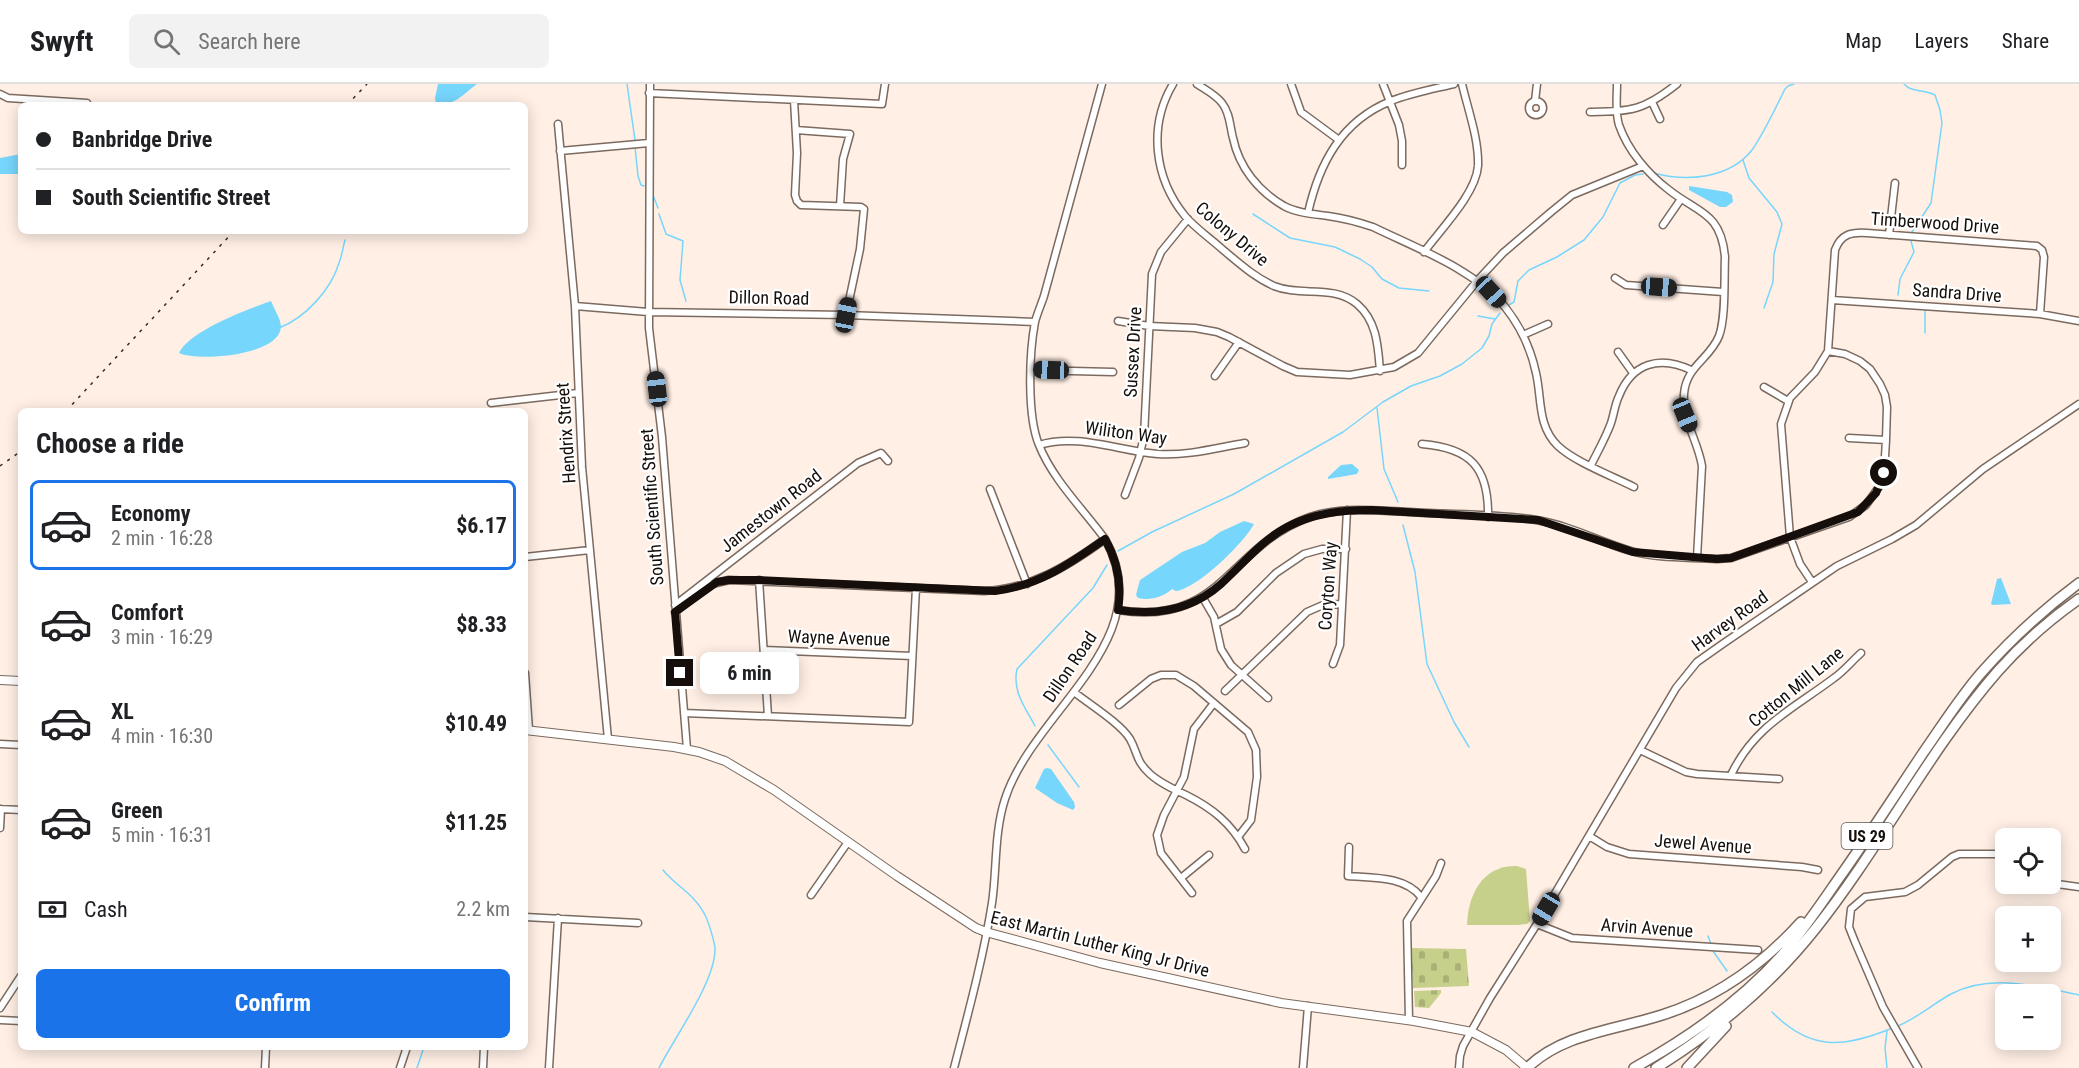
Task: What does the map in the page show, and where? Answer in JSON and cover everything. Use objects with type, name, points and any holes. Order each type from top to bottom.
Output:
[{"type":"highway","name":"US 29","points":[[1634,1068],[1682,1039],[1745,991],[1781,956],[1798,936],[1966,692],[2027,625],[2079,583]]},
{"type":"highway","name":"US 29","points":[[1656,1068],[1711,1032],[1770,981],[1802,946],[1998,670],[2032,636],[2079,598]]},
{"type":"highway","points":[[1527,1068],[1537,1058],[1564,1043],[1664,1015],[1727,985],[1771,953],[1794,931],[1834,884]]},
{"type":"highway","points":[[1687,1068],[1718,1034],[1759,996],[1770,981]]},
{"type":"main road","points":[[0,680],[18,681]]},
{"type":"main road","name":"East Martin Luther King Jr Drive","points":[[528,730],[687,749],[725,761],[753,776],[950,912],[986,932],[1108,965],[1281,1003],[1409,1020],[1472,1032],[1506,1050],[1527,1068]]},
{"type":"street","name":"South Scientific Street","points":[[650,84],[648,312],[662,437],[687,749]]},
{"type":"street","points":[[649,93],[882,104],[885,84]]},
{"type":"street","name":"Dillon Road","points":[[954,1068],[992,902],[999,822],[1005,799],[1024,758],[1074,692],[1107,642],[1118,610],[1120,581],[1113,552],[1051,466],[1039,445],[1031,415],[1031,370],[1035,322],[1102,84]]},
{"type":"street","name":"Colony Drive","points":[[1173,84],[1164,98],[1158,125],[1158,159],[1163,178],[1173,198],[1188,219],[1254,275],[1269,283],[1290,290],[1333,293],[1356,303],[1367,315],[1374,329],[1380,371]]},
{"type":"street","points":[[1197,84],[1213,94],[1223,104],[1239,158],[1248,176],[1265,193],[1283,206],[1373,227],[1469,274],[1477,281],[1504,306],[1523,335],[1536,372],[1541,415],[1546,430],[1556,445],[1568,454],[1634,487]]},
{"type":"street","points":[[1291,84],[1302,112],[1339,140]]},
{"type":"street","points":[[1383,84],[1399,125],[1402,165]]},
{"type":"street","points":[[1308,213],[1320,170],[1339,140],[1364,116],[1390,102],[1454,84]]},
{"type":"street","points":[[1424,252],[1467,195],[1478,169],[1478,150],[1462,84]]},
{"type":"street","points":[[1535,101],[1537,84]]},
{"type":"street","points":[[1617,84],[1617,111],[1624,136],[1643,166],[1655,179],[1681,199],[1709,216],[1721,236],[1725,256],[1720,333],[1714,346],[1691,370],[1685,385],[1683,402],[1702,466],[1697,558]]},
{"type":"street","points":[[1590,112],[1638,108],[1652,102],[1677,84]]},
{"type":"street","points":[[0,94],[8,98],[71,102]]},
{"type":"street","points":[[794,100],[797,153],[795,195],[797,201],[801,205],[861,207],[864,209],[846,315]]},
{"type":"street","points":[[1652,102],[1660,119]]},
{"type":"street","name":"Hendrix Street","points":[[558,124],[575,306],[578,393],[590,550],[608,739]]},
{"type":"street","points":[[796,130],[850,134],[843,159],[840,207]]},
{"type":"street","points":[[560,151],[649,143]]},
{"type":"street","points":[[1118,321],[1149,326],[1207,330],[1239,342],[1297,372],[1350,375],[1394,367],[1418,353],[1477,281],[1525,233],[1572,195],[1643,166]]},
{"type":"street","points":[[1889,235],[1894,183]]},
{"type":"street","points":[[1663,225],[1681,199]]},
{"type":"street","name":"Sussex Drive","points":[[1125,495],[1141,452],[1145,427],[1152,274],[1161,252],[1188,219]]},
{"type":"street","name":"Timberwood Drive","points":[[1788,400],[1815,372],[1828,351],[1835,250],[1842,237],[1851,233],[2037,246],[2043,253],[2040,314]]},
{"type":"street","points":[[1615,278],[1626,285],[1723,292]]},
{"type":"street","name":"Sandra Drive","points":[[1832,300],[2040,314],[2079,321]]},
{"type":"street","name":"Dillon Road","points":[[575,306],[648,312],[846,315],[1035,322]]},
{"type":"street","points":[[1523,335],[1548,324]]},
{"type":"street","points":[[1215,376],[1239,342]]},
{"type":"street","points":[[1118,610],[1134,613],[1164,612],[1184,607],[1203,598],[1223,582],[1257,548],[1286,527],[1311,517],[1347,510],[1538,520],[1633,552],[1717,559],[1731,558],[1849,517],[1866,505],[1876,493],[1884,473],[1887,406],[1885,395],[1876,377],[1860,362],[1845,354],[1828,351]]},
{"type":"street","points":[[1618,352],[1634,373]]},
{"type":"street","points":[[1591,465],[1611,423],[1618,397],[1634,373],[1644,367],[1664,362],[1691,370]]},
{"type":"street","points":[[1031,370],[1113,372]]},
{"type":"street","points":[[1764,387],[1788,400],[1781,432],[1790,537],[1800,564],[1812,582]]},
{"type":"street","points":[[491,403],[578,393]]},
{"type":"street","name":"Harvey Road","points":[[1459,1068],[1463,1046],[1490,998],[1537,924],[1676,688],[1697,662],[1837,566],[1916,525],[1983,469],[2079,404]]},
{"type":"street","points":[[1849,438],[1886,440]]},
{"type":"street","name":"Wiliton Way","points":[[1039,445],[1053,440],[1067,440],[1141,452],[1181,454],[1245,443]]},
{"type":"street","points":[[1422,444],[1454,449],[1475,465],[1486,486],[1488,517]]},
{"type":"street","name":"Jamestown Road","points":[[675,604],[858,463],[881,453],[888,461]]},
{"type":"street","points":[[990,489],[1027,584]]},
{"type":"street","name":"Coryton Way","points":[[1333,664],[1340,645],[1347,510]]},
{"type":"street","points":[[675,612],[717,582],[729,580],[984,591],[1011,589],[1050,575],[1105,539]]},
{"type":"street","points":[[1216,624],[1237,612],[1276,573],[1304,554],[1322,549],[1346,549]]},
{"type":"street","points":[[528,556],[590,550]]},
{"type":"street","points":[[759,580],[768,716]]},
{"type":"street","points":[[684,713],[908,722],[916,588]]},
{"type":"street","points":[[1203,598],[1216,624],[1221,649],[1231,665],[1268,698]]},
{"type":"street","points":[[1225,691],[1307,612],[1323,605],[1342,604]]},
{"type":"street","name":"Wayne Avenue","points":[[764,650],[912,656]]},
{"type":"street","name":"Cotton Mill Lane","points":[[1731,775],[1744,752],[1760,732],[1837,676],[1861,654]]},
{"type":"street","points":[[1119,705],[1151,679],[1166,674],[1176,675],[1187,681],[1248,732],[1256,750],[1257,777],[1253,813],[1248,825],[1238,837]]},
{"type":"street","points":[[1074,692],[1121,729],[1130,740],[1137,758],[1148,772],[1211,808],[1225,820],[1245,849]]},
{"type":"street","points":[[1192,893],[1161,853],[1157,841],[1160,823],[1187,768],[1194,729],[1214,703]]},
{"type":"street","points":[[0,744],[18,745]]},
{"type":"street","points":[[1640,750],[1686,772],[1779,779]]},
{"type":"street","points":[[0,828],[1,809],[18,810]]},
{"type":"street","name":"Jewel Avenue","points":[[1589,836],[1607,847],[1629,854],[1818,870]]},
{"type":"street","points":[[811,895],[848,842]]},
{"type":"street","points":[[1349,846],[1348,876],[1406,884],[1414,888],[1421,897]]},
{"type":"street","points":[[1918,1068],[1883,1007],[1855,942],[1849,927],[1851,909],[1865,897],[1905,892],[1959,854],[1995,854]]},
{"type":"street","points":[[1181,878],[1209,855]]},
{"type":"street","points":[[1409,1020],[1406,924],[1436,876],[1441,863]]},
{"type":"street","points":[[2061,885],[2079,887]]},
{"type":"street","points":[[528,917],[638,923]]},
{"type":"street","points":[[549,1068],[558,918]]},
{"type":"street","name":"Arvin Avenue","points":[[1537,924],[1572,938],[1758,950]]},
{"type":"street","points":[[0,1008],[18,981]]},
{"type":"street","points":[[1303,1068],[1308,1006]]},
{"type":"street","points":[[0,1020],[18,1022]]},
{"type":"street","points":[[265,1068],[266,1050]]},
{"type":"street","points":[[400,1068],[406,1050]]},
{"type":"street","points":[[483,1068],[484,1050]]},
{"type":"green space","points":[[1517,866],[1526,869],[1530,921],[1527,924],[1518,925],[1467,925],[1470,903],[1479,884],[1495,871]]},
{"type":"green space","points":[[1411,948],[1466,949],[1469,986],[1413,988]]},
{"type":"green space","points":[[1441,990],[1429,1008],[1415,1007],[1414,991]]},
{"type":"water","points":[[438,84],[477,84],[452,102],[436,102]]},
{"type":"water","points":[[18,155],[18,174],[0,174],[0,158]]},
{"type":"water","points":[[1689,186],[1727,192],[1732,195],[1733,202],[1726,207],[1720,207],[1689,190]]},
{"type":"water","points":[[271,301],[281,327],[277,337],[267,345],[236,354],[219,356],[189,356],[179,353],[194,337],[206,329]]},
{"type":"water","points":[[1352,464],[1359,470],[1357,474],[1328,479],[1341,465]]},
{"type":"water","points":[[1244,521],[1254,524],[1249,532],[1219,564],[1196,582],[1176,591],[1172,589],[1152,599],[1138,598],[1136,595],[1140,580],[1182,552],[1205,543],[1220,532]]},
{"type":"water","points":[[2001,578],[2011,604],[1993,605],[1991,604],[1997,579]]},
{"type":"water","points":[[1044,769],[1051,769],[1074,802],[1073,810],[1057,803],[1035,788]]},
{"type":"waterway","points":[[627,84],[635,140]]},
{"type":"waterway","points":[[1654,173],[1680,177],[1706,176],[1731,167],[1752,150],[1785,89],[1794,84]]},
{"type":"waterway","points":[[1904,84],[1911,89],[1935,95],[1942,123],[1931,203],[1912,232]]},
{"type":"waterway","points":[[635,147],[638,176],[641,185],[644,186]]},
{"type":"waterway","points":[[1743,160],[1749,178],[1777,212],[1782,224],[1774,254],[1773,282],[1764,308]]},
{"type":"waterway","points":[[1509,305],[1514,302],[1518,281],[1529,270],[1557,257],[1584,240],[1603,217],[1620,183],[1635,175],[1643,174]]},
{"type":"waterway","points":[[653,195],[658,208]]},
{"type":"waterway","points":[[659,214],[666,234],[683,241],[680,280],[686,301]]},
{"type":"waterway","points":[[1253,214],[1290,238],[1335,247],[1360,259],[1372,267],[1382,279],[1399,288],[1429,291]]},
{"type":"waterway","points":[[279,328],[307,310],[323,293],[335,273],[345,240]]},
{"type":"waterway","points":[[1898,295],[1900,279],[1914,252],[1911,241]]},
{"type":"waterway","points":[[1925,310],[1925,333]]},
{"type":"waterway","points":[[1118,551],[1152,532],[1234,494],[1343,432],[1383,402],[1411,386],[1440,376],[1462,364],[1482,348],[1489,336],[1492,324],[1500,313]]},
{"type":"waterway","points":[[1478,316],[1495,319]]},
{"type":"waterway","points":[[1377,408],[1384,469],[1398,502]]},
{"type":"waterway","points":[[1403,525],[1415,572],[1427,664],[1454,722],[1469,747]]},
{"type":"waterway","points":[[1035,726],[1018,692],[1017,669],[1093,588],[1107,565]]},
{"type":"waterway","points":[[1048,745],[1079,787]]},
{"type":"waterway","points":[[659,1068],[702,993],[709,976],[715,948],[707,920],[700,906],[663,870]]},
{"type":"waterway","points":[[1708,936],[1711,944]]},
{"type":"waterway","points":[[1713,951],[1727,971]]},
{"type":"waterway","points":[[1898,1026],[1951,994],[1982,984],[2014,983],[2079,995]]},
{"type":"waterway","points":[[1772,1012],[1786,1025],[1814,1040],[1828,1042],[1857,1040],[1890,1029]]},
{"type":"waterway","points":[[1887,1031],[1885,1048],[1887,1068]]},
{"type":"waterway","points":[[417,1068],[423,1050]]},
{"type":"railway","points":[[350,102],[367,84]]},
{"type":"railway","points":[[69,408],[231,234]]},
{"type":"railway","points":[[0,466],[18,453]]},
{"type":"route","points":[[680,673],[675,612],[712,584],[721,581],[759,580],[995,591],[1011,589],[1050,575],[1105,539],[1113,552],[1118,568],[1121,593],[1118,610],[1134,613],[1164,612],[1184,607],[1203,598],[1223,582],[1257,548],[1286,527],[1329,512],[1372,510],[1538,520],[1633,552],[1717,559],[1731,558],[1849,517],[1866,505],[1876,493],[1884,473]]}]
